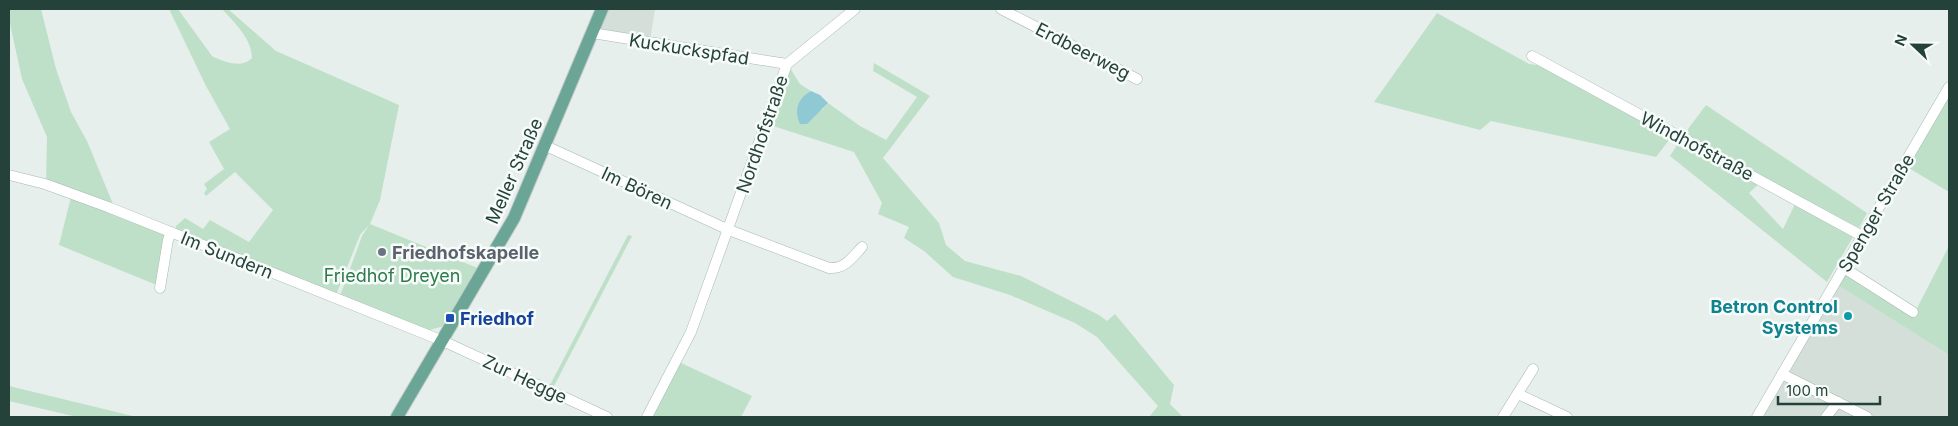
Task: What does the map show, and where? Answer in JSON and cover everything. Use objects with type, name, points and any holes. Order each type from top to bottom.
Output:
[{"type":"main road","name":"Meller Straße","points":[[397,417],[514,218],[546,146],[602,9]]},
{"type":"street","name":"Nordhofstraße","points":[[647,417],[691,332],[787,64],[855,9]]},
{"type":"street","name":"Erdbeerweg","points":[[1001,9],[1137,79]]},
{"type":"street","name":"Kuckuckspfad","points":[[592,33],[787,64]]},
{"type":"street","name":"Windhofstraße","points":[[1532,56],[1862,236]]},
{"type":"street","name":"Spenger Straße","points":[[1757,417],[1949,87]]},
{"type":"street","name":"Im Bören","points":[[546,146],[729,230]]},
{"type":"street","name":"Im Sundern","points":[[9,175],[45,184],[72,194],[443,341]]},
{"type":"street","points":[[729,230],[829,268],[836,268],[846,264],[862,247]]},
{"type":"street","points":[[160,288],[171,232]]},
{"type":"street","points":[[1844,268],[1913,312]]},
{"type":"street","name":"Zur Hegge","points":[[443,341],[607,417]]},
{"type":"street","points":[[1503,417],[1533,370]]},
{"type":"street","points":[[1782,374],[1866,417]]},
{"type":"street","points":[[1518,394],[1567,417]]},
{"type":"street","points":[[1826,417],[1838,402]]},
{"type":"shaded area","points":[[607,9],[655,9],[650,40],[598,32]]},
{"type":"shaded area","points":[[1839,286],[1949,355],[1949,414],[1947,417],[1762,417]]},
{"type":"green space","points":[[9,9],[41,9],[56,69],[71,112],[87,141],[113,204],[46,181],[47,137],[22,79],[9,19]]},
{"type":"green space","name":"Friedhof Dreyen","points":[[169,9],[178,9],[212,56],[238,64],[252,58],[246,38],[222,9],[228,9],[276,51],[399,105],[380,200],[370,224],[480,269],[444,326],[426,331],[340,296],[362,236],[369,225],[360,235],[336,295],[176,232],[176,226],[185,218],[203,229],[210,220],[249,242],[273,210],[235,172],[206,196],[204,193],[207,189],[204,184],[224,169],[209,142],[230,129],[206,86]]},
{"type":"green space","points":[[1437,13],[1529,64],[1545,66],[1673,135],[1656,157],[1491,121],[1480,130],[1374,102]]},
{"type":"green space","points":[[874,63],[930,96],[883,158],[939,223],[946,245],[965,261],[1021,276],[1099,315],[1107,321],[1115,314],[1174,385],[1170,404],[1183,417],[1149,417],[1158,406],[1097,337],[1075,323],[1010,295],[953,277],[924,251],[904,238],[909,227],[878,214],[882,203],[854,152],[770,125],[788,65],[800,84],[811,91],[809,92],[822,110],[828,103],[860,126],[886,140],[917,97],[873,71]]},
{"type":"green space","points":[[1949,95],[1949,192],[1907,167]]},
{"type":"green space","points":[[1706,105],[1867,213],[1859,228],[1688,137],[1688,129]]},
{"type":"green space","points":[[1681,139],[1761,182],[1749,193],[1783,229],[1796,202],[1854,235],[1827,282],[1670,156]]},
{"type":"green space","points":[[71,197],[166,234],[159,286],[59,245]]},
{"type":"green space","points":[[628,235],[632,236],[553,388],[549,387]]},
{"type":"green space","points":[[1949,246],[1949,355],[1839,286],[1847,271],[1914,314]]},
{"type":"green space","points":[[679,362],[752,396],[741,417],[651,417]]},
{"type":"green space","points":[[9,386],[137,417],[77,417],[9,401]]},
{"type":"water","points":[[811,91],[820,95],[828,103],[807,124],[800,124],[797,114],[798,105],[806,94]]},
{"type":"place","name":"Friedhofskapelle","points":[[382,252]]},
{"type":"place","name":"Betron Control Systems","points":[[1848,316]]},
{"type":"place","name":"Friedhof","points":[[450,318]]}]
